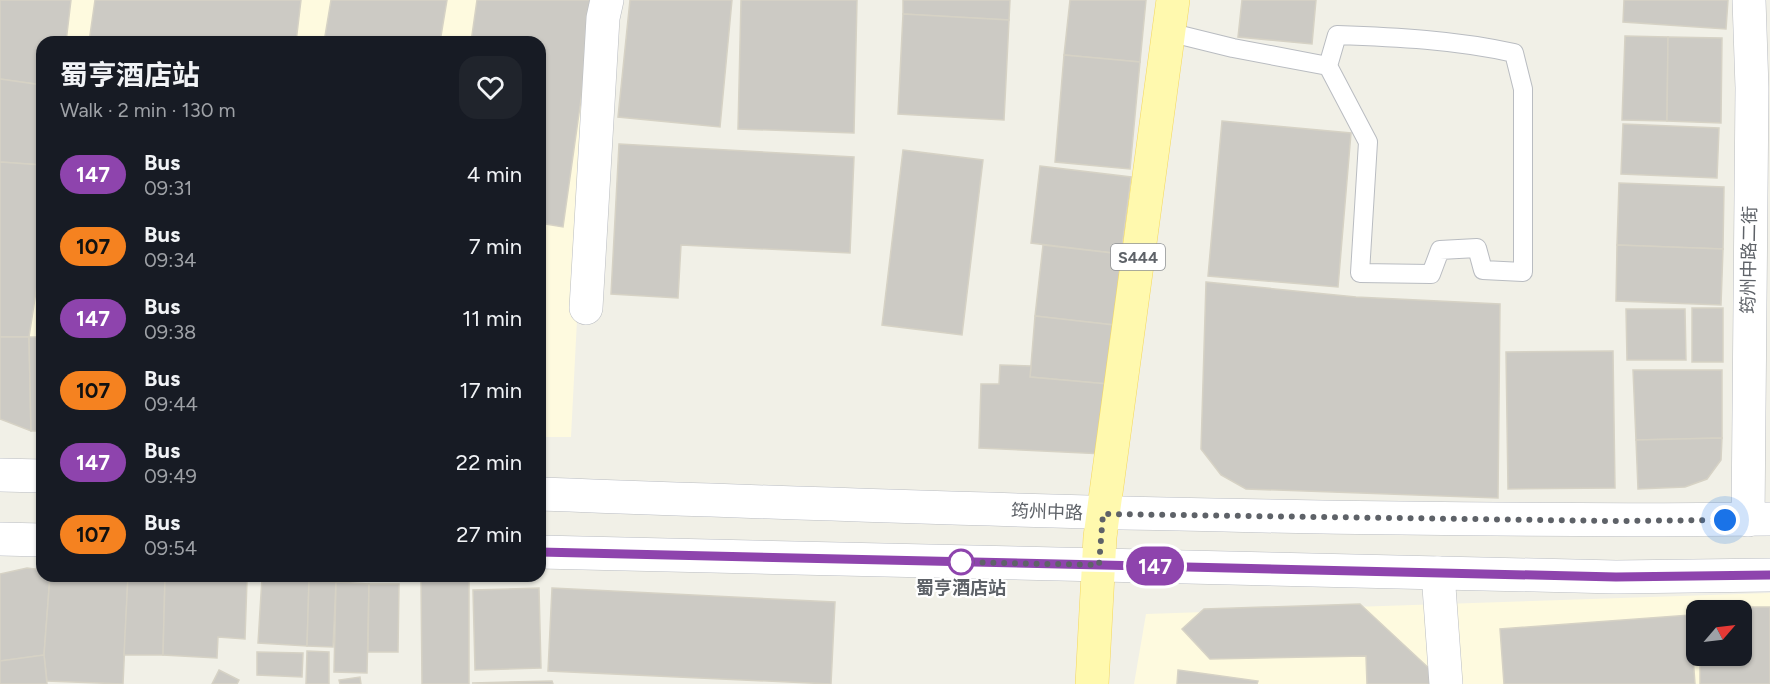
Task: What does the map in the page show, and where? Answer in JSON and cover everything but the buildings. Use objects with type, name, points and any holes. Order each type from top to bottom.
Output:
[{"type":"main road","points":[[586,308],[603,18],[607,0]]},
{"type":"main road","name":"S444","points":[[1092,684],[1103,514],[1173,0]]},
{"type":"main road","name":"筠州中路二街","points":[[1749,0],[1761,88],[1759,519]]},
{"type":"main road","points":[[0,475],[36,477]]},
{"type":"main road","name":"筠州中路","points":[[546,494],[1103,514],[1613,521],[1759,519]]},
{"type":"main road","points":[[0,539],[36,540]]},
{"type":"main road","points":[[546,552],[1616,577],[1770,575]]},
{"type":"main road","points":[[1438,573],[1446,684]]},
{"type":"lane","points":[[1168,32],[1233,48],[1328,66]]},
{"type":"lane","points":[[1337,35],[1490,47],[1514,53],[1522,90],[1523,272],[1483,270],[1476,248],[1440,250],[1431,274],[1360,273],[1368,142],[1328,66],[1337,35]]},
{"type":"shaded area","points":[[0,0],[600,0],[589,86],[571,437],[546,437],[546,36],[36,36],[36,431],[0,419]]},
{"type":"shaded area","points":[[1770,593],[1770,684],[1134,684],[1146,614]]},
{"type":"bus line","name":"147","points":[[546,552],[1616,577],[1770,575]]},
{"type":"place","name":"蜀亨酒店站","points":[[961,562]]},
{"type":"route","points":[[961,562],[959,562],[1099,565],[1103,514],[1613,521],[1725,520]]}]
